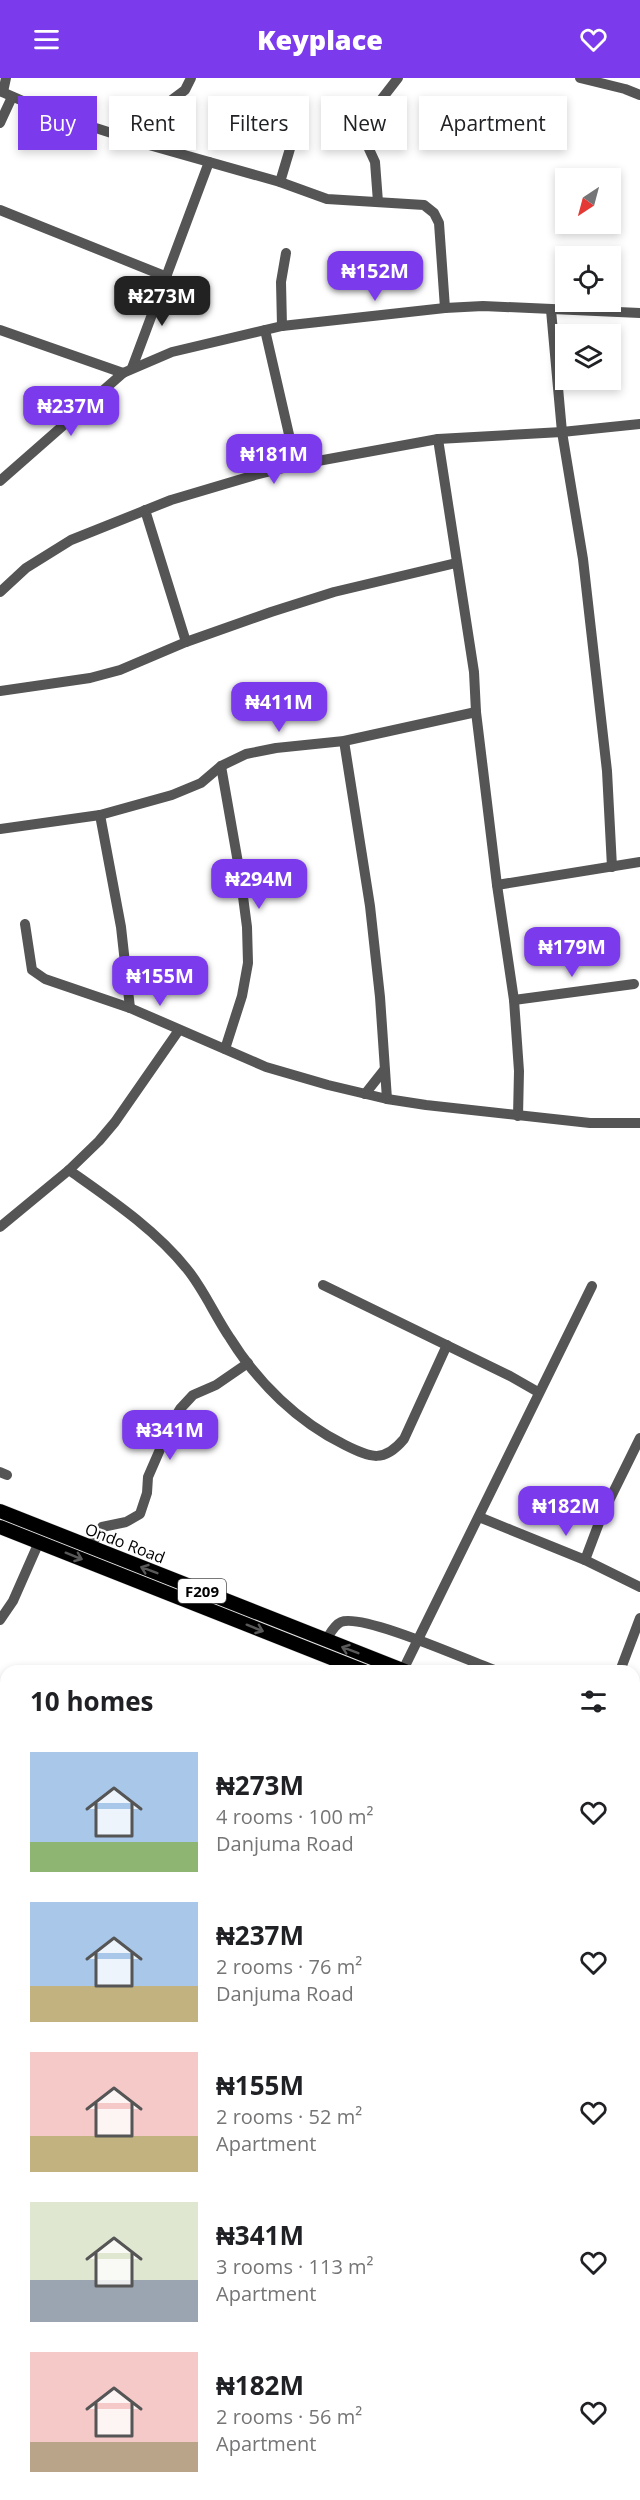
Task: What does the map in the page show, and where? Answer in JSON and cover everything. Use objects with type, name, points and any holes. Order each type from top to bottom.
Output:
[{"type":"main road","name":"Ondo Road","points":[[0,1511],[389,1665]]},
{"type":"main road","name":"Ondo Road","points":[[1,1529],[349,1665]]},
{"type":"main road","points":[[196,1605],[201,1590]]},
{"type":"street","points":[[0,123],[6,78]]},
{"type":"street","points":[[177,96],[185,90],[191,78]]},
{"type":"street","points":[[378,202],[375,162],[369,148],[381,121],[377,114],[377,105],[398,78]]},
{"type":"street","points":[[580,78],[640,95]]},
{"type":"street","points":[[5,93],[55,115],[109,132]]},
{"type":"street","points":[[167,150],[280,182],[327,199],[424,205],[434,213],[439,223],[445,308]]},
{"type":"street","points":[[280,182],[290,150]]},
{"type":"street","points":[[128,371],[167,277],[209,162]]},
{"type":"street","points":[[0,210],[167,277]]},
{"type":"street","points":[[282,326],[281,282],[286,253]]},
{"type":"street","points":[[0,481],[128,371],[172,352],[282,326],[445,308],[483,306],[640,313]]},
{"type":"street","points":[[551,310],[562,432],[574,496],[607,771],[612,867]]},
{"type":"street","points":[[0,330],[128,371]]},
{"type":"street","points":[[265,330],[296,465]]},
{"type":"street","points":[[0,592],[26,568],[71,540],[171,500],[296,465],[438,439],[562,432],[640,424]]},
{"type":"street","points":[[438,439],[448,489],[456,563],[474,672],[476,712],[497,885],[514,1000],[519,1071],[518,1116]]},
{"type":"street","points":[[145,510],[186,642]]},
{"type":"street","points":[[0,691],[90,678],[120,670],[186,642],[334,592],[456,563]]},
{"type":"street","points":[[0,829],[100,815],[172,795],[201,783],[221,766],[246,754],[276,748],[344,741],[476,712]]},
{"type":"street","points":[[344,741],[370,906],[380,997],[387,1099]]},
{"type":"street","points":[[221,766],[240,874],[247,927],[248,963],[242,996],[225,1049]]},
{"type":"street","points":[[100,815],[121,927],[130,1008]]},
{"type":"street","points":[[497,885],[640,862]]},
{"type":"street","points":[[24,924],[30,964],[37,974],[45,979],[130,1008],[266,1066],[387,1099],[590,1123],[640,1123]]},
{"type":"street","points":[[514,1000],[634,984]]},
{"type":"street","points":[[0,1227],[69,1170],[115,1122],[136,1089],[180,1030]]},
{"type":"street","points":[[365,1094],[384,1070]]},
{"type":"street","points":[[69,1170],[136,1219],[168,1249],[188,1270],[231,1341],[248,1363],[280,1400],[320,1433],[373,1456],[385,1456],[395,1450],[404,1439],[447,1345]]},
{"type":"street","points":[[323,1285],[538,1392]]},
{"type":"street","points":[[407,1665],[538,1392],[592,1286]]},
{"type":"street","points":[[90,1547],[102,1527],[126,1522],[140,1514],[147,1493],[148,1477],[172,1422],[193,1395],[216,1385],[248,1363]]},
{"type":"street","points":[[585,1560],[602,1515],[640,1438]]},
{"type":"street","points":[[479,1517],[585,1560],[640,1587]]},
{"type":"street","points":[[0,1620],[13,1601],[39,1542]]},
{"type":"street","points":[[622,1665],[640,1618]]},
{"type":"street","points":[[326,1640],[336,1625],[349,1620],[363,1622],[418,1640],[482,1665]]}]
